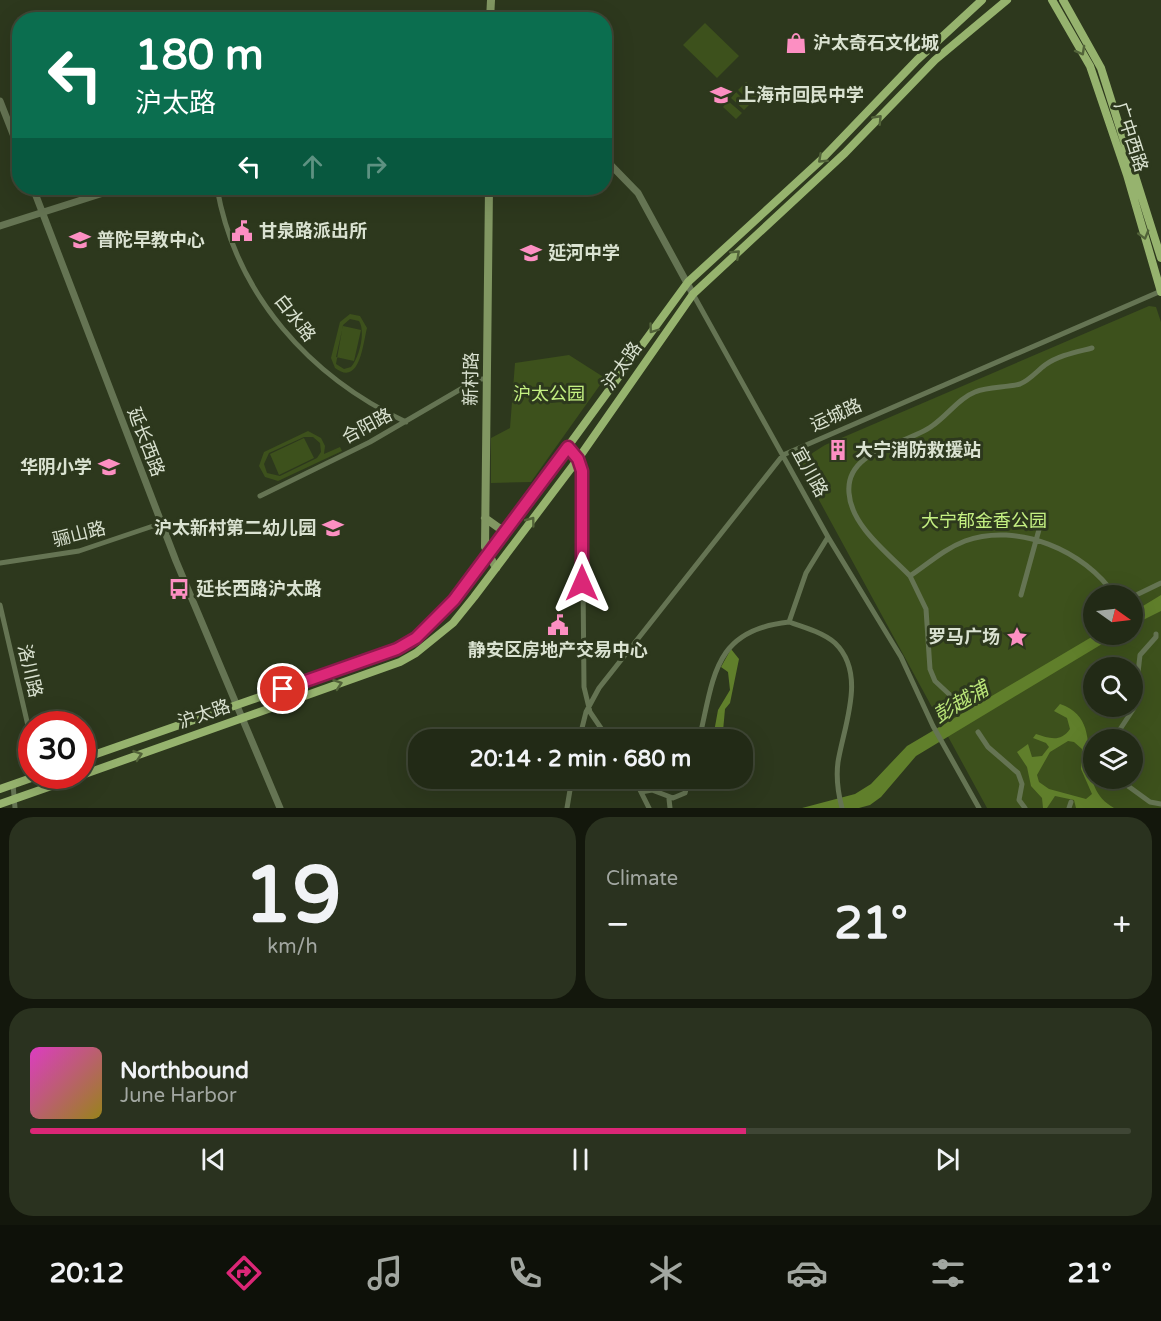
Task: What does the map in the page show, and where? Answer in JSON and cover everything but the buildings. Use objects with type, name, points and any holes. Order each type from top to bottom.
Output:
[{"type":"main road","name":"沪太路","points":[[96,754],[397,649],[416,638],[454,600],[488,556],[688,282],[820,161],[917,60],[982,0]]},
{"type":"main road","name":"沪太路","points":[[96,770],[383,668],[416,653],[453,623],[578,459],[693,294],[845,153],[935,60],[1007,0]]},
{"type":"main road","name":"广中西路","points":[[1052,0],[1090,66],[1161,291]]},
{"type":"main road","name":"广中西路","points":[[1063,0],[1101,68],[1161,258]]},
{"type":"main road","name":"新村路","points":[[489,195],[484,518],[488,556],[496,568]]},
{"type":"main road","points":[[484,518],[499,528],[508,528]]},
{"type":"main road","points":[[0,789],[18,782]]},
{"type":"main road","name":"沪太路","points":[[0,804],[41,789]]},
{"type":"street","points":[[0,101],[12,132]]},
{"type":"street","name":"宜川路","points":[[612,166],[638,194],[828,537],[901,657],[933,726],[979,808]]},
{"type":"street","name":"延长西路","points":[[36,195],[162,523],[280,808]]},
{"type":"street","points":[[0,226],[96,195]]},
{"type":"street","name":"白水路","points":[[219,195],[225,222],[238,254],[261,299],[286,335],[313,363],[343,387],[406,422]]},
{"type":"street","name":"运城路","points":[[588,707],[599,688],[783,455],[1161,291]]},
{"type":"street","points":[[965,709],[935,681],[932,675],[926,609],[910,576],[856,517],[849,492],[851,478],[858,467],[877,450],[926,430],[968,395],[992,387],[1020,384],[1058,358],[1092,348]]},
{"type":"street","name":"合阳路","points":[[260,495],[406,422],[478,379],[486,379]]},
{"type":"street","points":[[568,447],[578,459],[582,471],[583,673],[588,707],[582,729]]},
{"type":"street","points":[[1021,595],[1043,514]]},
{"type":"street","name":"骊山路","points":[[0,563],[79,552],[162,523]]},
{"type":"street","points":[[910,576],[947,549],[984,536],[1036,539],[1085,563],[1105,585]]},
{"type":"street","points":[[789,622],[806,573],[828,537]]},
{"type":"street","points":[[1143,592],[1161,583]]},
{"type":"street","name":"洛川路","points":[[0,605],[25,711]]},
{"type":"street","points":[[702,729],[715,674],[725,650],[756,629],[789,622],[834,642],[852,674],[852,691],[838,764],[838,795],[842,808]]},
{"type":"street","points":[[1120,729],[1134,708],[1140,656],[1157,636]]},
{"type":"street","points":[[588,707],[602,729]]},
{"type":"street","points":[[978,732],[988,747],[1018,773],[1022,784],[1019,800],[1025,808]]},
{"type":"street","points":[[13,784],[15,808]]},
{"type":"street","points":[[567,808],[570,789]]},
{"type":"street","points":[[640,789],[649,808]]},
{"type":"street","points":[[641,792],[652,790],[669,799],[685,793],[686,789]]},
{"type":"street","points":[[1132,789],[1150,802],[1161,804]]},
{"type":"street","points":[[669,799],[670,808]]},
{"type":"green space","points":[[705,23],[739,56],[717,78],[683,45]]},
{"type":"green space","points":[[746,82],[760,96],[752,104],[738,90]]},
{"type":"green space","points":[[736,92],[749,105],[744,110],[731,98]]},
{"type":"green space","points":[[728,101],[742,113],[736,119],[723,107]]},
{"type":"green space","name":"大宁郁金香公园","points":[[1149,306],[1156,307],[1161,322],[1161,808],[987,808],[801,467],[803,459],[825,445]]},
{"type":"green space","points":[[350,314],[360,316],[367,328],[359,361],[350,372],[343,372],[335,368],[331,358],[340,322]],"holes":[[[350,319],[359,321],[362,332],[359,351],[351,367],[344,369],[336,364],[343,325]]]},
{"type":"green space","points":[[343,326],[361,330],[354,361],[336,357]]},
{"type":"green space","name":"沪太公园","points":[[569,355],[605,378],[531,482],[491,483],[491,438],[510,428],[515,363]]},
{"type":"green space","points":[[308,431],[321,438],[325,446],[324,454],[340,447],[342,451],[278,481],[265,477],[259,466],[264,452]],"holes":[[[304,437],[313,437],[320,443],[321,452],[317,458],[280,476],[267,473],[264,464],[269,453]]]},
{"type":"green space","points":[[304,438],[314,458],[279,475],[270,454]]},
{"type":"shaded area","points":[[1161,595],[1161,611],[1143,620],[1143,606]]},
{"type":"shaded area","points":[[1083,642],[1083,645],[1100,645],[916,756],[881,797],[870,805],[859,808],[802,808],[855,794],[871,784],[907,746]]},
{"type":"shaded area","points":[[731,649],[739,659],[730,703],[725,709],[723,729],[715,729],[718,710],[730,690],[728,672],[721,667]]},
{"type":"shaded area","points":[[1060,704],[1075,712],[1083,724],[1083,774],[1081,769],[1082,749],[1074,742],[1068,741],[1050,752],[1037,775],[1039,782],[1049,789],[1086,799],[1092,794],[1090,789],[1096,789],[1101,797],[1114,808],[1076,808],[1074,800],[1055,796],[1047,808],[1043,808],[1042,798],[1031,786],[1027,767],[1017,752],[1028,744],[1032,757],[1042,756],[1049,747],[1046,743],[1033,738],[1036,734],[1054,738],[1062,736],[1070,729],[1067,718],[1054,711]]},
{"type":"place","name":"沪太奇石文化城","points":[[796,43]]},
{"type":"place","name":"上海市回民中学","points":[[721,95]]},
{"type":"place","name":"甘泉路派出所","points":[[242,231]]},
{"type":"place","name":"普陀早教中心","points":[[80,240]]},
{"type":"place","name":"延河中学","points":[[531,253]]},
{"type":"place","name":"大宁消防救援站","points":[[838,450]]},
{"type":"place","name":"华阴小学","points":[[109,467]]},
{"type":"place","name":"沪太新村第二幼儿园","points":[[333,528]]},
{"type":"place","name":"延长西路沪太路","points":[[179,589]]},
{"type":"place","name":"静安区房地产交易中心","points":[[558,625]]},
{"type":"place","name":"罗马广场","points":[[1017,637]]},
{"type":"route","points":[[283,689],[397,649],[416,638],[454,600],[568,447],[578,459],[582,471],[582,583]]},
{"type":"water label","name":"彭越浦","points":[[961,703]]}]
